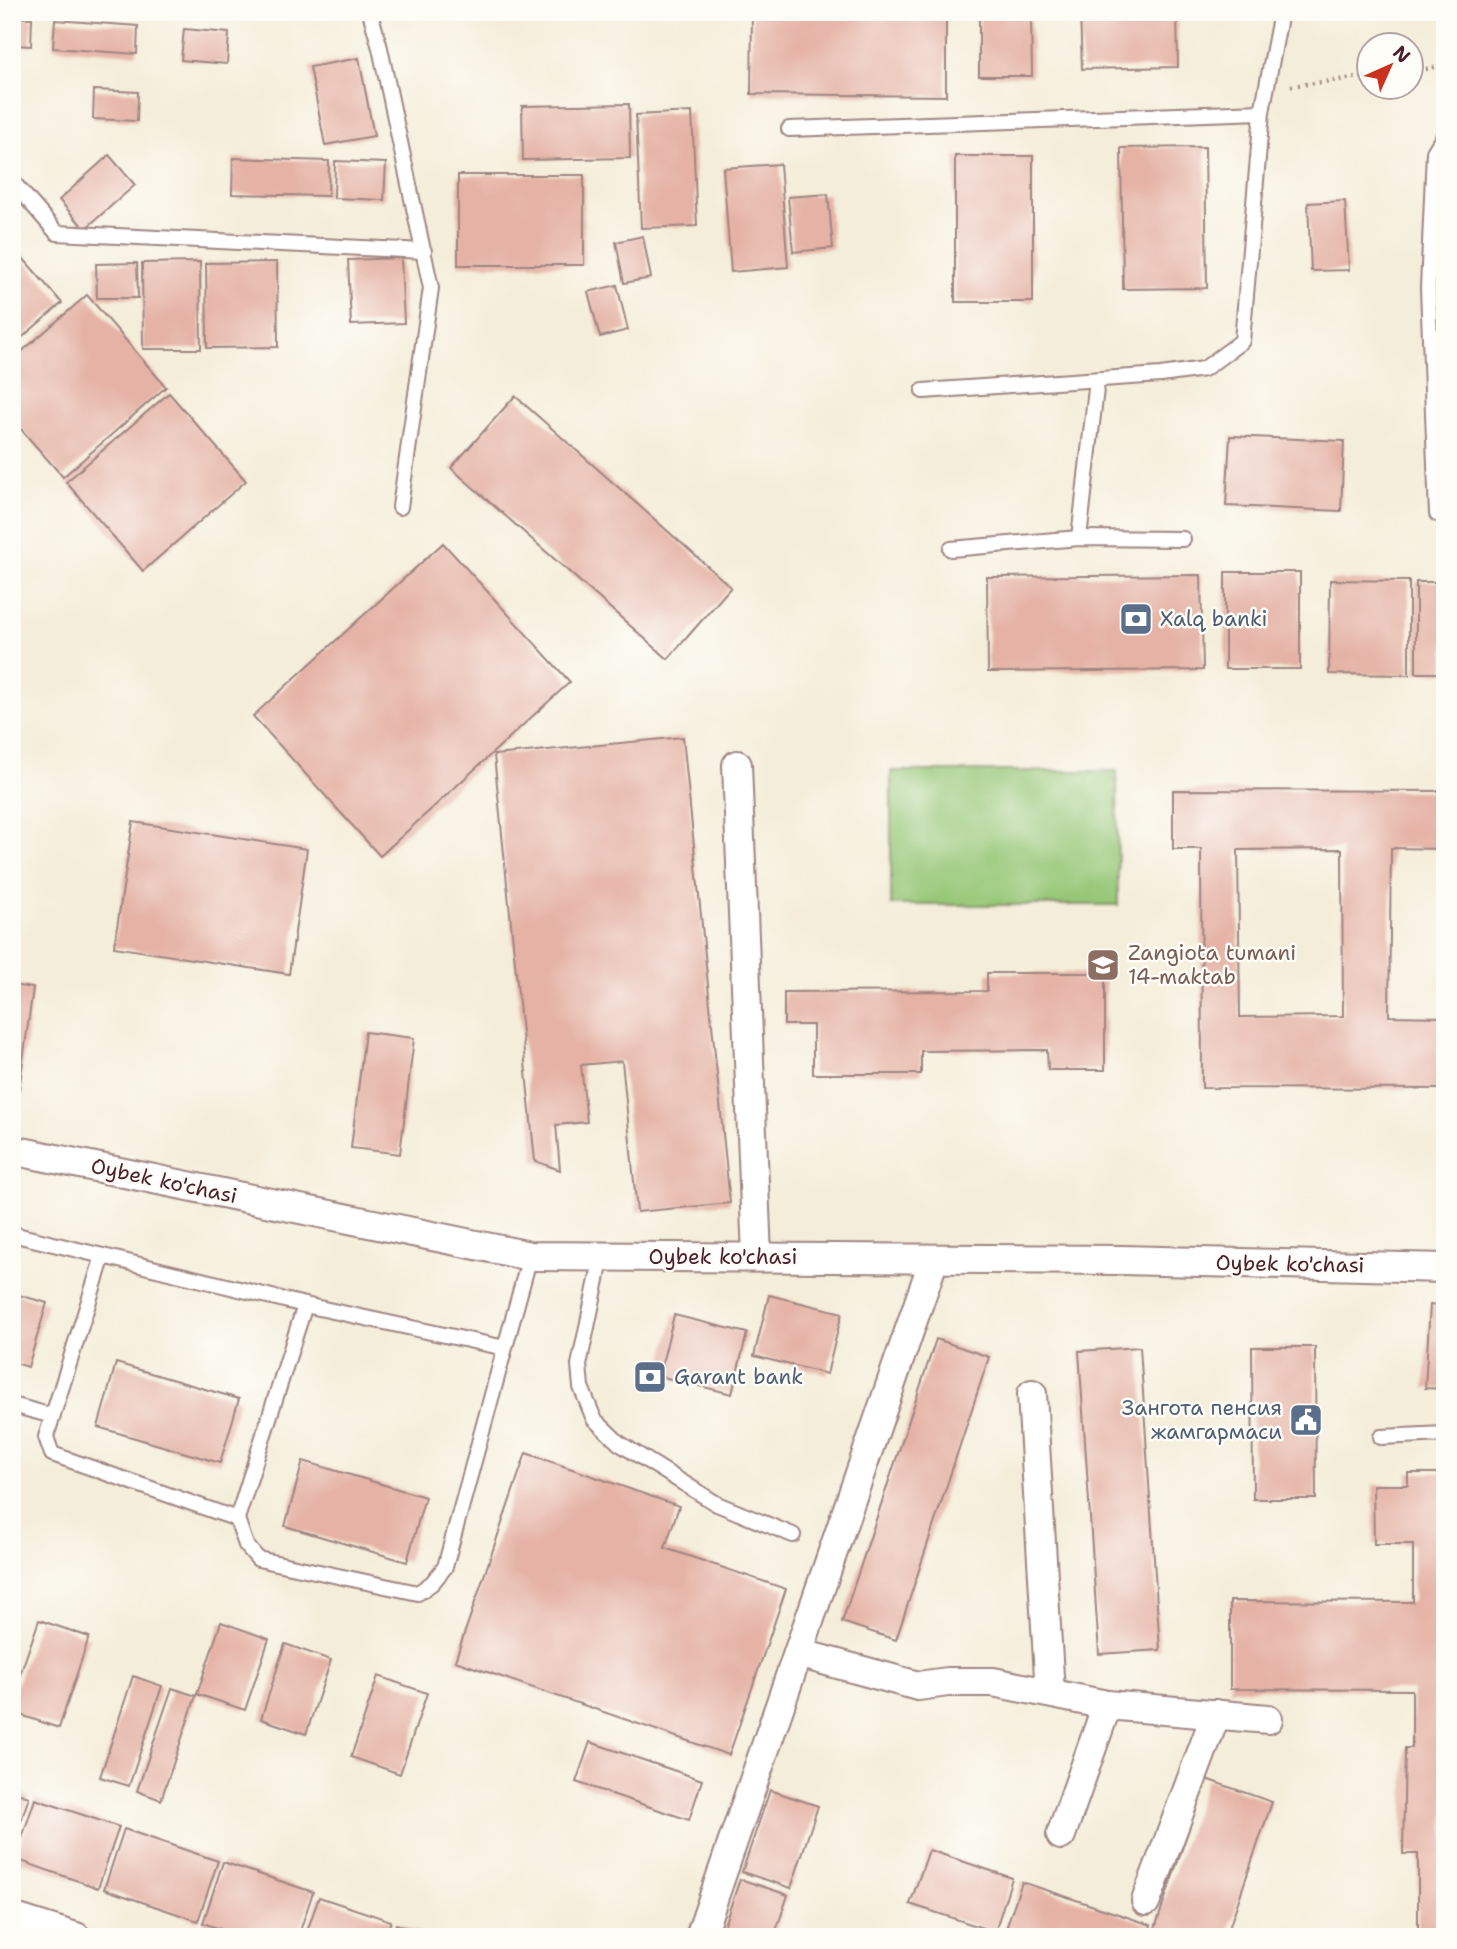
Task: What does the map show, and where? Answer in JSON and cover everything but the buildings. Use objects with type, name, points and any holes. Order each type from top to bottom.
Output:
[{"type":"street","points":[[737,765],[757,1257]]},
{"type":"street","name":"Oybek ko'chasi","points":[[12,1150],[530,1256],[1122,1260],[1445,1268]]},
{"type":"street","points":[[700,1937],[934,1259]]},
{"type":"street","points":[[1032,1394],[1050,1693]]},
{"type":"street","points":[[798,1653],[918,1686],[948,1682],[993,1682],[1107,1705],[1268,1719]]},
{"type":"street","points":[[1061,1835],[1107,1705]]},
{"type":"street","points":[[1146,1901],[1216,1714]]},
{"type":"street","points":[[12,1917],[76,1937]]},
{"type":"lane","points":[[370,12],[431,288],[400,508]]},
{"type":"lane","points":[[923,391],[1161,375],[1204,369],[1242,341],[1262,112],[1281,12]]},
{"type":"lane","points":[[789,129],[1262,112]]},
{"type":"lane","points":[[1437,514],[1428,288],[1434,152],[1445,134]]},
{"type":"lane","points":[[12,181],[57,233],[424,251]]},
{"type":"lane","points":[[1079,538],[1097,380]]},
{"type":"lane","points":[[951,549],[1079,538],[1183,539]]},
{"type":"lane","points":[[12,1234],[305,1305],[505,1348]]},
{"type":"lane","points":[[103,1256],[46,1437],[52,1454],[237,1519]]},
{"type":"lane","points":[[305,1305],[237,1519],[246,1545],[258,1559],[418,1593],[432,1583],[445,1567],[530,1256]]},
{"type":"lane","points":[[602,1256],[579,1365],[581,1387],[594,1419],[619,1443],[717,1504],[793,1535]]},
{"type":"lane","points":[[12,1405],[53,1416]]},
{"type":"lane","points":[[1381,1437],[1445,1434]]},
{"type":"path","points":[[1426,69],[1445,66]]},
{"type":"path","points":[[1266,90],[1356,78]]},
{"type":"green space","points":[[891,771],[1117,771],[1118,905],[891,905]]},
{"type":"place","name":"Xalq banki","points":[[1136,619]]},
{"type":"place","name":"Zangiota tumani 14-maktab","points":[[1103,965]]},
{"type":"place","name":"Garant bank","points":[[650,1377]]},
{"type":"place","name":"Зангота пенсия жамгармаси","points":[[1306,1420]]}]
